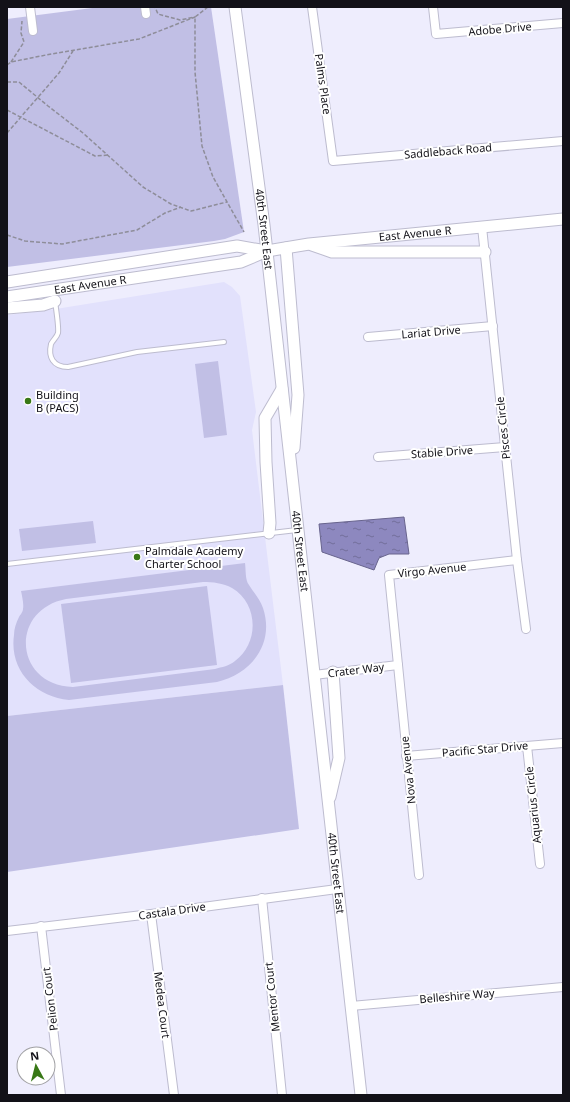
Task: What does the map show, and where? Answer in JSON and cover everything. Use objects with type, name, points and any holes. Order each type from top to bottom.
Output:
[{"type":"main road","name":"40th Street East","points":[[235,7],[267,251],[361,1095]]},
{"type":"main road","name":"East Avenue R","points":[[7,297],[55,295],[241,262],[267,251],[309,244],[563,219]]},
{"type":"main road","points":[[309,244],[332,252],[485,252]]},
{"type":"main road","name":"East Avenue R","points":[[7,282],[237,246],[267,251]]},
{"type":"main road","points":[[286,248],[298,395],[292,476]]},
{"type":"main road","points":[[7,289],[37,284],[54,274]]},
{"type":"main road","points":[[7,308],[43,304],[55,295]]},
{"type":"main road","points":[[269,533],[270,523],[265,418],[282,389]]},
{"type":"main road","points":[[328,805],[339,758],[333,672]]},
{"type":"street","points":[[30,7],[33,31]]},
{"type":"street","name":"Palms Place","points":[[312,7],[333,161]]},
{"type":"street","name":"Adobe Drive","points":[[433,7],[436,34],[563,23]]},
{"type":"street","name":"Saddleback Road","points":[[333,161],[563,141]]},
{"type":"street","name":"Pisces Circle","points":[[482,226],[517,560],[526,629]]},
{"type":"street","name":"Lariat Drive","points":[[368,337],[493,326]]},
{"type":"street","name":"Stable Drive","points":[[378,457],[505,447]]},
{"type":"street","name":"Virgo Avenue","points":[[398,665],[389,575],[517,560]]},
{"type":"street","name":"Crater Way","points":[[314,675],[398,665]]},
{"type":"street","name":"Nova Avenue","points":[[398,665],[419,875]]},
{"type":"street","name":"Pacific Star Drive","points":[[406,756],[563,743]]},
{"type":"street","name":"Aquarius Circle","points":[[527,746],[540,864]]},
{"type":"street","name":"Castala Drive","points":[[7,931],[151,914],[337,889]]},
{"type":"street","name":"Mentor Court","points":[[262,898],[282,1095]]},
{"type":"street","name":"Medea Court","points":[[151,914],[174,1095]]},
{"type":"street","name":"Pelion Court","points":[[41,926],[61,1095]]},
{"type":"street","name":"Belleshire Way","points":[[351,1006],[563,987]]},
{"type":"lane","points":[[55,295],[58,334],[52,342],[50,354],[55,364],[61,367],[68,367],[137,352],[224,342]]},
{"type":"lane","points":[[7,564],[297,530]]},
{"type":"path","points":[[155,7],[158,14],[180,20],[195,17]]},
{"type":"path","points":[[11,62],[139,39],[195,17],[208,7]]},
{"type":"path","points":[[195,17],[195,72],[202,146],[213,177],[244,232]]},
{"type":"path","points":[[7,66],[24,42],[21,34],[22,18]]},
{"type":"path","points":[[7,133],[59,73],[74,50]]},
{"type":"path","points":[[7,82],[19,82],[83,132],[143,187],[171,204],[191,211],[227,202]]},
{"type":"path","points":[[7,110],[95,156],[109,156]]},
{"type":"path","points":[[7,236],[25,241],[55,244],[76,242],[137,230],[165,213],[181,208]]},
{"type":"shaded area","points":[[100,7],[211,7],[244,232],[225,239],[214,241],[7,267],[7,19]]},
{"type":"shaded area","name":"Palmdale Academy Charter School","points":[[224,282],[232,287],[240,296],[256,412],[252,430],[283,685],[7,716],[7,315],[43,311]]},
{"type":"shaded area","points":[[218,361],[227,435],[204,438],[195,364]]},
{"type":"shaded area","points":[[93,521],[96,543],[22,551],[19,529]]},
{"type":"shaded area","points":[[245,563],[246,578],[248,583],[259,599],[263,608],[266,621],[266,634],[263,645],[250,665],[229,678],[217,682],[69,700],[57,698],[45,694],[27,680],[20,670],[16,660],[14,633],[18,619],[23,610],[21,591]],"holes":[[[203,582],[229,586],[241,595],[251,614],[253,624],[252,635],[248,645],[243,654],[228,665],[215,669],[73,687],[53,683],[39,674],[30,661],[26,646],[28,631],[35,617],[48,606],[66,599]]]},
{"type":"shaded area","points":[[207,586],[217,665],[71,683],[61,604]]},
{"type":"shaded area","points":[[283,685],[299,829],[7,872],[7,716]]},
{"type":"water","points":[[404,517],[409,554],[389,554],[379,558],[374,570],[322,552],[319,524]]},
{"type":"place","name":"Building B (PACS)","points":[[28,401]]},
{"type":"place","name":"Palmdale Academy Charter School","points":[[137,557]]}]
